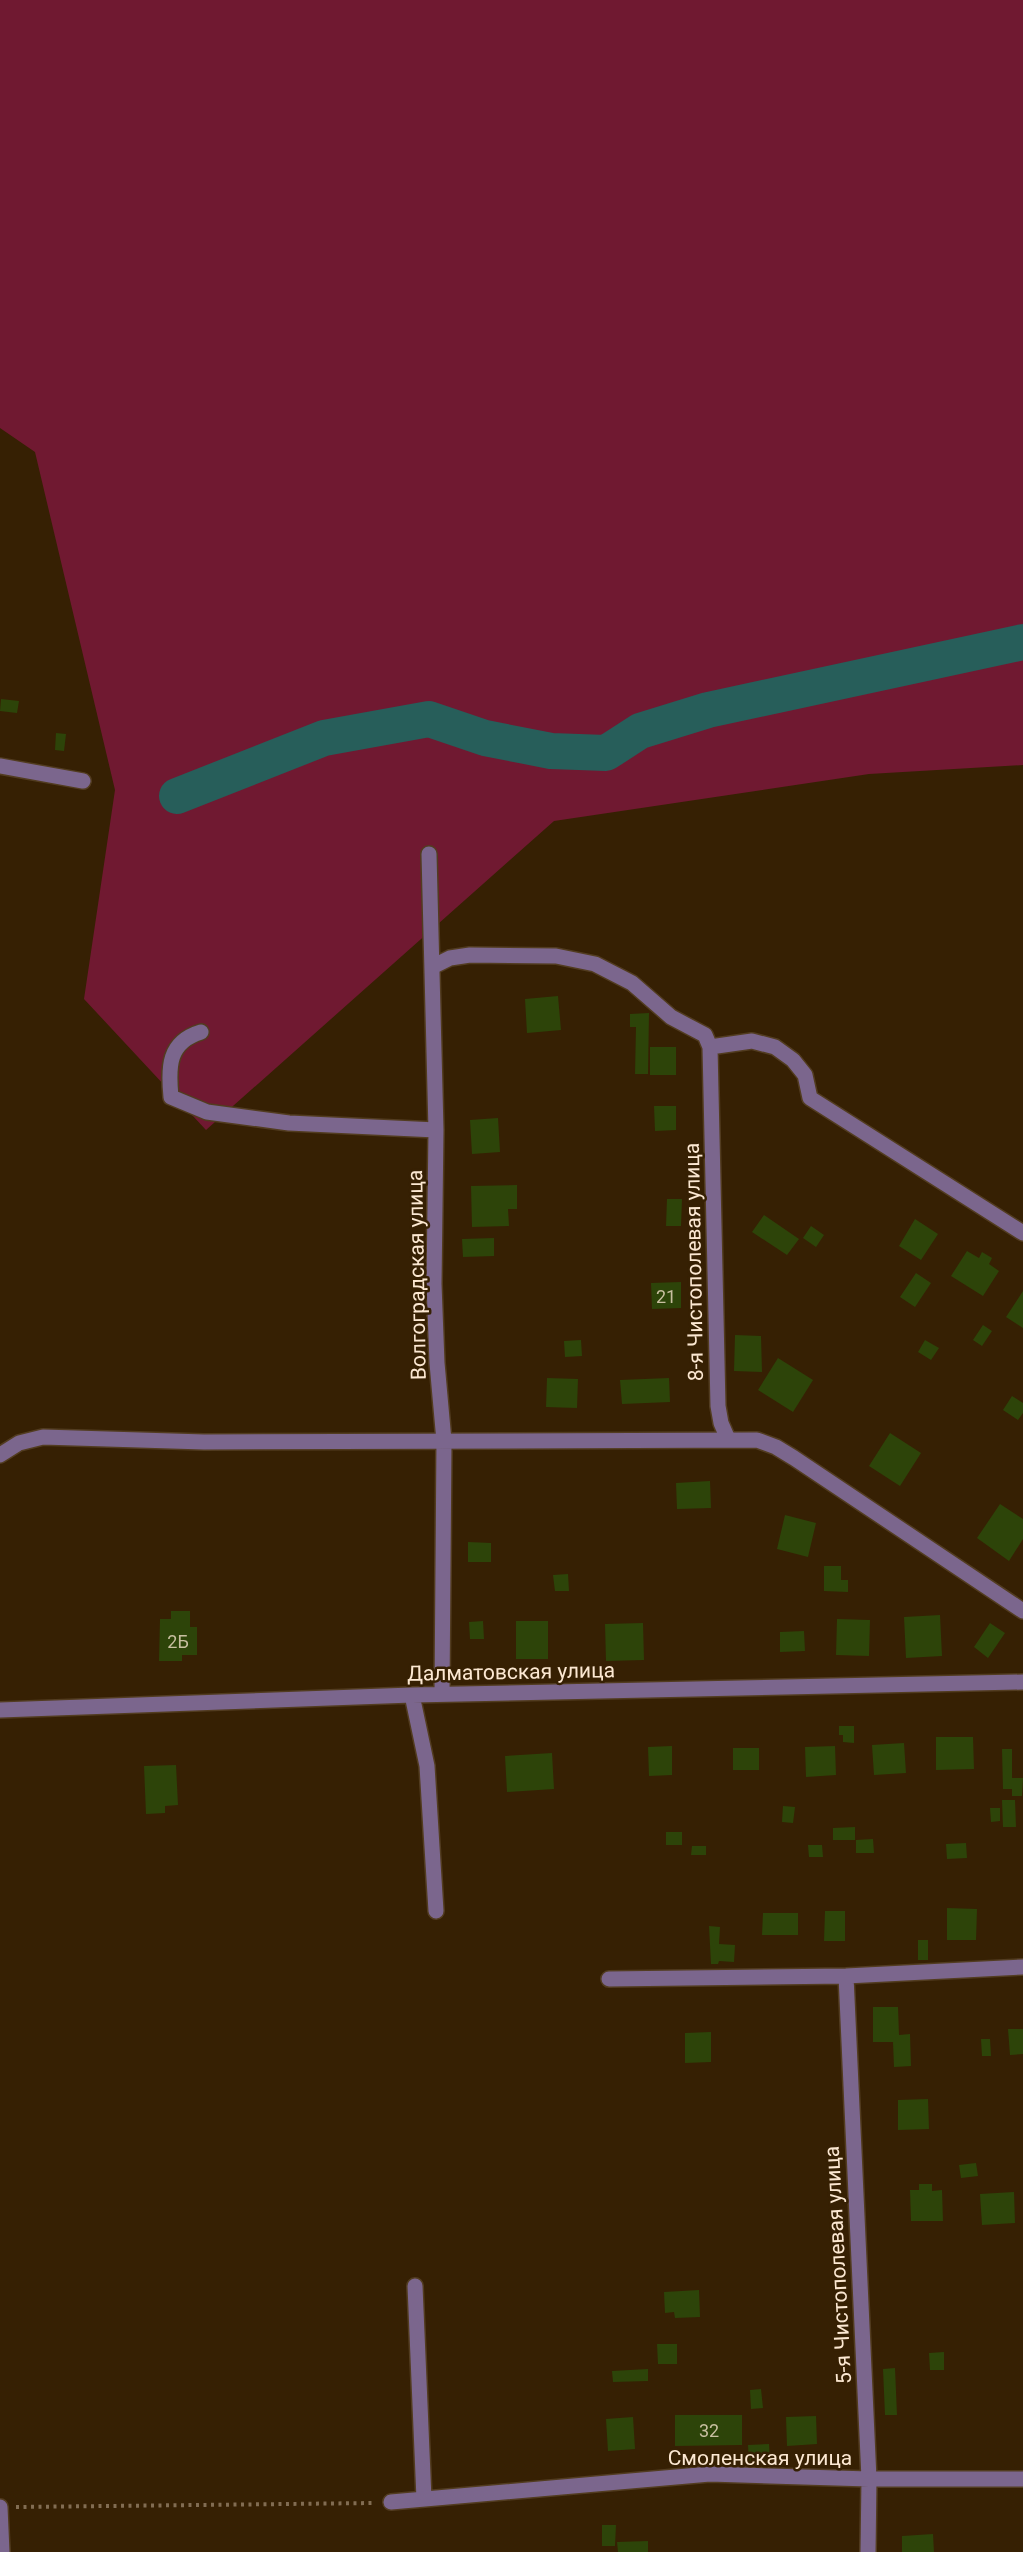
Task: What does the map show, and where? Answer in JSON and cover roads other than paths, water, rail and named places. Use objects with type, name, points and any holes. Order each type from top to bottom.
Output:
[{"type":"street","points":[[0,766],[83,781]]},
{"type":"street","name":"Волгоградская улица","points":[[429,854],[436,1130],[434,1284],[437,1363],[444,1441],[442,1694]]},
{"type":"street","points":[[432,967],[450,958],[470,955],[556,956],[595,964],[632,983],[671,1017],[705,1035],[710,1047],[752,1041],[775,1047],[793,1060],[806,1075],[810,1098],[1023,1233]]},
{"type":"street","points":[[201,1032],[188,1036],[176,1049],[168,1071],[171,1097],[207,1112],[289,1123],[436,1130]]},
{"type":"street","name":"8-я Чистополевая улица","points":[[710,1047],[718,1406],[721,1423],[728,1439]]},
{"type":"street","points":[[0,1455],[19,1443],[43,1437],[204,1442],[757,1440],[776,1447],[1023,1611]]},
{"type":"street","name":"Далматовская улица","points":[[0,1710],[442,1694],[1023,1682]]},
{"type":"street","points":[[412,1695],[427,1767],[436,1911]]},
{"type":"street","points":[[609,1979],[846,1976],[1023,1967]]},
{"type":"street","name":"5-я Чистополевая улица","points":[[846,1976],[869,2479],[868,2552]]},
{"type":"street","points":[[415,2286],[424,2499]]},
{"type":"street","name":"Смоленская улица","points":[[391,2502],[710,2474],[869,2479],[1023,2479]]},
{"type":"street","points":[[0,2507],[2,2552]]},
{"type":"waterway","points":[[177,796],[324,738],[429,719],[485,738],[551,751],[606,753],[640,731],[708,710],[1023,642]]}]
